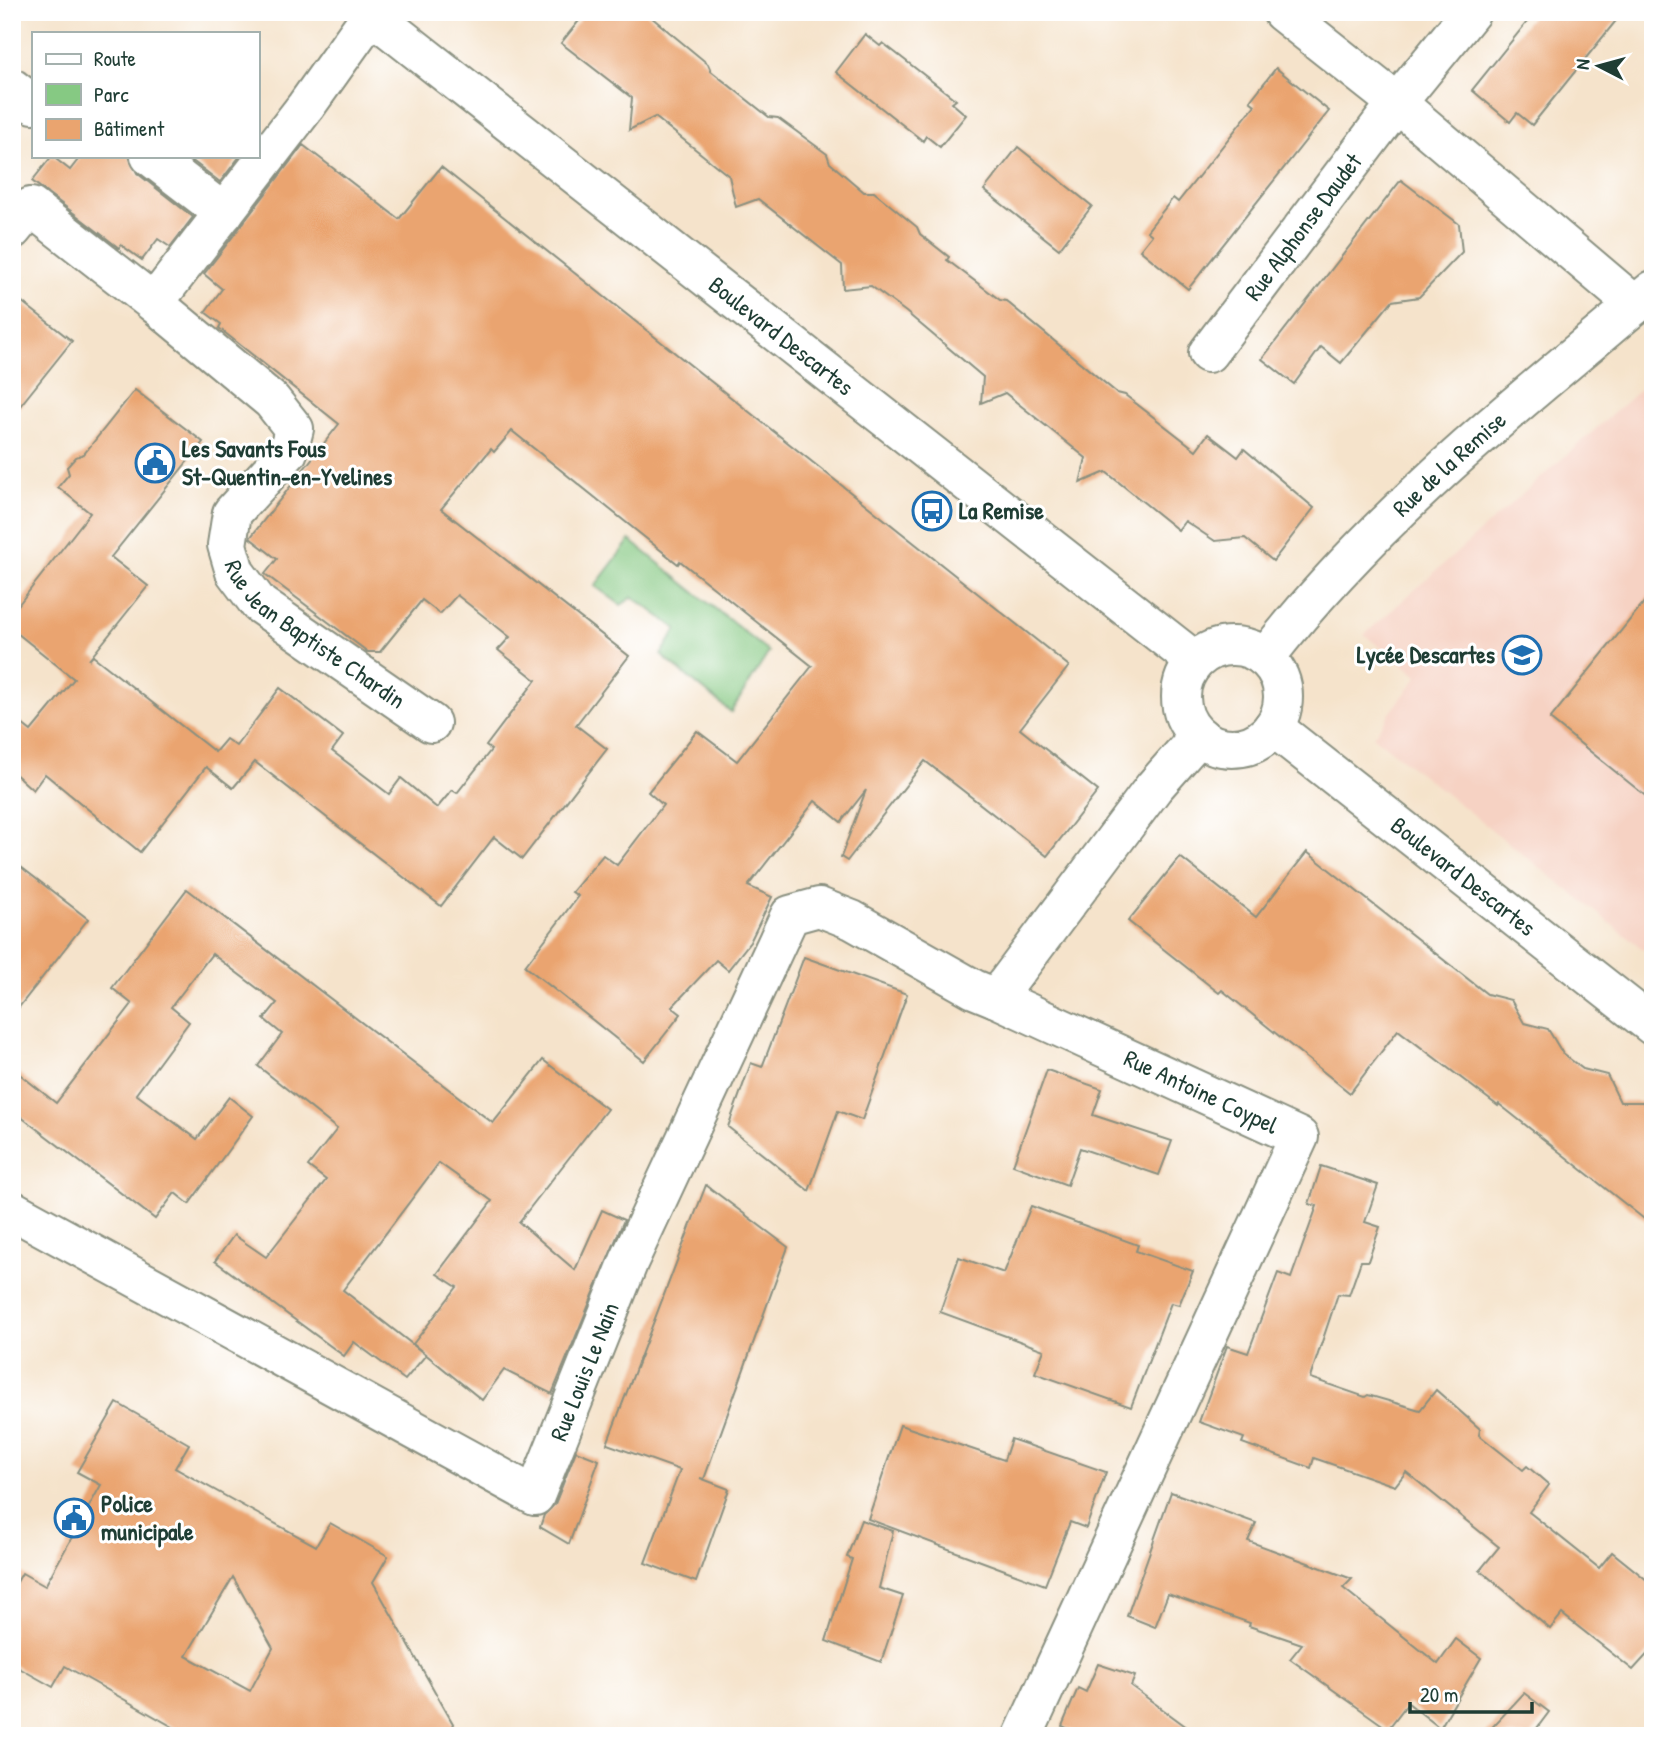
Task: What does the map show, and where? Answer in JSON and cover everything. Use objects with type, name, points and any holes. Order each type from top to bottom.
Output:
[{"type":"street","points":[[1282,12],[1644,298]]},
{"type":"street","name":"Rue Alphonse Daudet","points":[[1208,353],[1397,103],[1471,12]]},
{"type":"street","points":[[12,230],[31,207],[155,303],[371,13]]},
{"type":"street","name":"Boulevard Descartes","points":[[371,13],[1195,661]]},
{"type":"street","points":[[12,88],[32,103]]},
{"type":"street","points":[[153,158],[223,212]]},
{"type":"street","name":"Rue de la Remise","points":[[1265,658],[1308,601],[1446,464],[1644,298]]},
{"type":"street","name":"Rue Jean Baptiste Chardin","points":[[155,303],[272,401],[294,429],[288,452],[232,513],[227,545],[235,572],[259,604],[431,723]]},
{"type":"street","points":[[1237,646],[1252,649],[1265,658],[1281,683],[1281,713],[1273,727],[1262,739],[1247,746],[1229,748],[1213,745],[1199,736],[1188,723],[1181,708],[1181,691],[1186,675],[1195,661],[1214,649],[1237,646]]},
{"type":"street","name":"Boulevard Descartes","points":[[1273,727],[1653,1026]]},
{"type":"street","points":[[996,998],[1154,787],[1199,736]]},
{"type":"street","name":"Rue Louis Le Nain","points":[[12,1210],[535,1496],[629,1261],[790,915],[819,906],[852,919],[974,989],[996,998]]},
{"type":"street","name":"Rue Antoine Coypel","points":[[996,998],[1299,1137],[1023,1736]]},
{"type":"shaded area","name":"Lycée Descartes","points":[[1653,378],[1653,957],[1373,736],[1418,676],[1364,635]]},
{"type":"green space","points":[[630,540],[769,652],[731,712],[661,655],[677,629],[633,597],[621,605],[595,586]]},
{"type":"building","points":[[586,12],[645,12],[708,64],[711,71],[769,117],[778,118],[827,154],[830,163],[864,192],[874,192],[917,227],[920,234],[949,257],[947,260],[1000,300],[1006,301],[1117,393],[1125,395],[1196,450],[1208,434],[1238,457],[1244,449],[1314,508],[1273,561],[1245,538],[1215,541],[1185,521],[1178,530],[1106,472],[1080,483],[1086,458],[1005,393],[981,403],[983,377],[906,312],[871,286],[843,289],[842,265],[758,199],[736,207],[729,176],[655,117],[629,130],[632,98],[561,43]]},
{"type":"building","points":[[1535,12],[1623,12],[1532,125],[1517,113],[1510,122],[1472,90]]},
{"type":"building","points":[[865,34],[880,46],[883,43],[956,100],[952,103],[966,115],[940,147],[926,136],[923,141],[836,72]]},
{"type":"building","points":[[1276,68],[1329,111],[1188,289],[1140,250],[1152,235],[1147,231],[1173,198],[1178,202],[1255,105],[1250,101]]},
{"type":"building","points":[[303,145],[399,219],[441,167],[1069,666],[1020,729],[1098,791],[1047,856],[925,761],[847,861],[841,857],[866,790],[841,822],[815,801],[748,886],[772,897],[750,942],[728,970],[716,960],[672,1007],[681,1014],[644,1061],[525,966],[578,896],[572,892],[603,855],[617,865],[663,805],[648,792],[697,731],[737,761],[812,666],[680,561],[678,564],[512,431],[494,452],[491,449],[441,509],[629,656],[576,725],[607,749],[522,859],[494,837],[441,906],[255,762],[233,788],[206,767],[140,852],[45,774],[33,790],[12,771],[12,716],[31,731],[74,679],[12,629],[12,613],[90,513],[58,487],[69,474],[67,467],[76,457],[84,454],[135,390],[203,442],[111,557],[148,586],[89,660],[93,656],[215,752],[226,739],[236,746],[280,688],[343,736],[332,751],[389,794],[401,778],[437,808],[452,790],[457,793],[491,750],[486,746],[536,680],[498,650],[510,637],[457,595],[440,614],[422,600],[380,652],[368,652],[265,574],[277,559],[250,538],[339,424],[219,328],[221,324],[205,312],[222,289],[204,274]]},
{"type":"building","points":[[1018,147],[1092,206],[1059,249],[984,190]]},
{"type":"building","points":[[50,158],[55,158],[70,170],[79,158],[130,158],[137,173],[193,217],[170,247],[158,239],[142,260],[121,245],[119,248],[32,181]]},
{"type":"building","points":[[189,158],[238,158],[220,182]]},
{"type":"building","points":[[1401,180],[1459,224],[1462,252],[1419,297],[1392,301],[1341,363],[1321,347],[1294,384],[1262,359]]},
{"type":"building","points":[[12,294],[72,341],[12,416]]},
{"type":"building","points":[[1653,591],[1653,802],[1550,719]]},
{"type":"building","points":[[1307,852],[1487,994],[1511,1000],[1524,1023],[1548,1029],[1563,1054],[1583,1069],[1607,1075],[1620,1102],[1643,1102],[1653,1125],[1653,1226],[1499,1104],[1498,1106],[1398,1030],[1350,1093],[1222,990],[1219,993],[1128,921],[1180,857],[1256,917]]},
{"type":"building","points":[[12,860],[88,919],[12,1016]]},
{"type":"building","points":[[187,889],[493,1123],[543,1060],[607,1109],[519,1222],[575,1270],[602,1210],[624,1220],[552,1394],[504,1370],[482,1400],[413,1344],[457,1287],[437,1274],[492,1201],[439,1163],[343,1290],[426,1355],[405,1380],[354,1342],[344,1356],[215,1261],[234,1235],[266,1257],[326,1180],[308,1166],[337,1129],[258,1066],[282,1034],[264,1019],[277,1003],[212,954],[171,1007],[189,1022],[136,1094],[197,1139],[229,1097],[253,1116],[189,1204],[175,1193],[155,1219],[12,1110],[12,1068],[56,1103],[132,1004],[112,988]]},
{"type":"building","points":[[804,957],[907,994],[862,1120],[838,1111],[809,1191],[728,1127],[751,1063],[762,1067]]},
{"type":"building","points":[[1047,1070],[1102,1089],[1093,1115],[1172,1141],[1159,1175],[1080,1148],[1067,1185],[1013,1165]]},
{"type":"building","points":[[1321,1166],[1378,1185],[1365,1222],[1380,1227],[1368,1261],[1361,1261],[1349,1295],[1338,1294],[1310,1378],[1365,1397],[1368,1395],[1420,1410],[1436,1390],[1480,1429],[1479,1435],[1523,1470],[1527,1466],[1549,1485],[1529,1512],[1599,1568],[1612,1552],[1653,1585],[1653,1648],[1633,1670],[1562,1614],[1550,1629],[1480,1570],[1499,1547],[1406,1472],[1395,1486],[1314,1458],[1311,1468],[1242,1443],[1244,1438],[1199,1422],[1227,1346],[1248,1353],[1278,1273],[1291,1278],[1317,1206],[1309,1204]]},
{"type":"building","points":[[706,1185],[788,1247],[704,1479],[700,1478],[729,1489],[696,1582],[645,1563],[680,1470],[607,1444]]},
{"type":"building","points":[[1031,1206],[1138,1245],[1136,1251],[1193,1271],[1179,1305],[1171,1303],[1131,1407],[1035,1373],[1044,1350],[940,1312],[959,1257],[1004,1273]]},
{"type":"building","points":[[117,1403],[189,1444],[175,1468],[316,1546],[330,1523],[388,1556],[373,1582],[460,1736],[189,1736],[65,1666],[53,1687],[12,1664],[12,1591],[22,1573],[45,1586],[101,1485],[77,1472]],"holes":[[[233,1577],[273,1648],[250,1691],[186,1656]]]},
{"type":"building","points":[[900,1425],[1004,1460],[1011,1439],[1106,1472],[1086,1528],[1070,1522],[1045,1585],[868,1519]]},
{"type":"building","points":[[576,1451],[599,1460],[569,1544],[540,1527],[544,1515],[555,1504]]},
{"type":"building","points":[[1171,1492],[1256,1523],[1248,1541],[1352,1579],[1343,1588],[1438,1664],[1456,1639],[1481,1658],[1440,1728],[1408,1703],[1388,1729],[1290,1659],[1302,1644],[1249,1626],[1250,1623],[1168,1594],[1155,1627],[1127,1616]]},
{"type":"building","points":[[861,1520],[893,1531],[879,1588],[903,1596],[881,1662],[826,1641],[852,1559],[847,1557]]},
{"type":"building","points":[[1098,1664],[1135,1676],[1131,1686],[1199,1736],[1085,1736],[1062,1726],[1078,1688],[1086,1692]]},
{"type":"building","points":[[1524,1693],[1549,1712],[1531,1736],[1484,1736]]},
{"type":"place","name":"Les Savants Fous St-Quentin-en-Yvelines","points":[[155,463]]},
{"type":"place","name":"La Remise","points":[[932,511]]},
{"type":"place","name":"Lycée Descartes","points":[[1522,655]]},
{"type":"place","name":"Police municipale","points":[[74,1518]]}]
